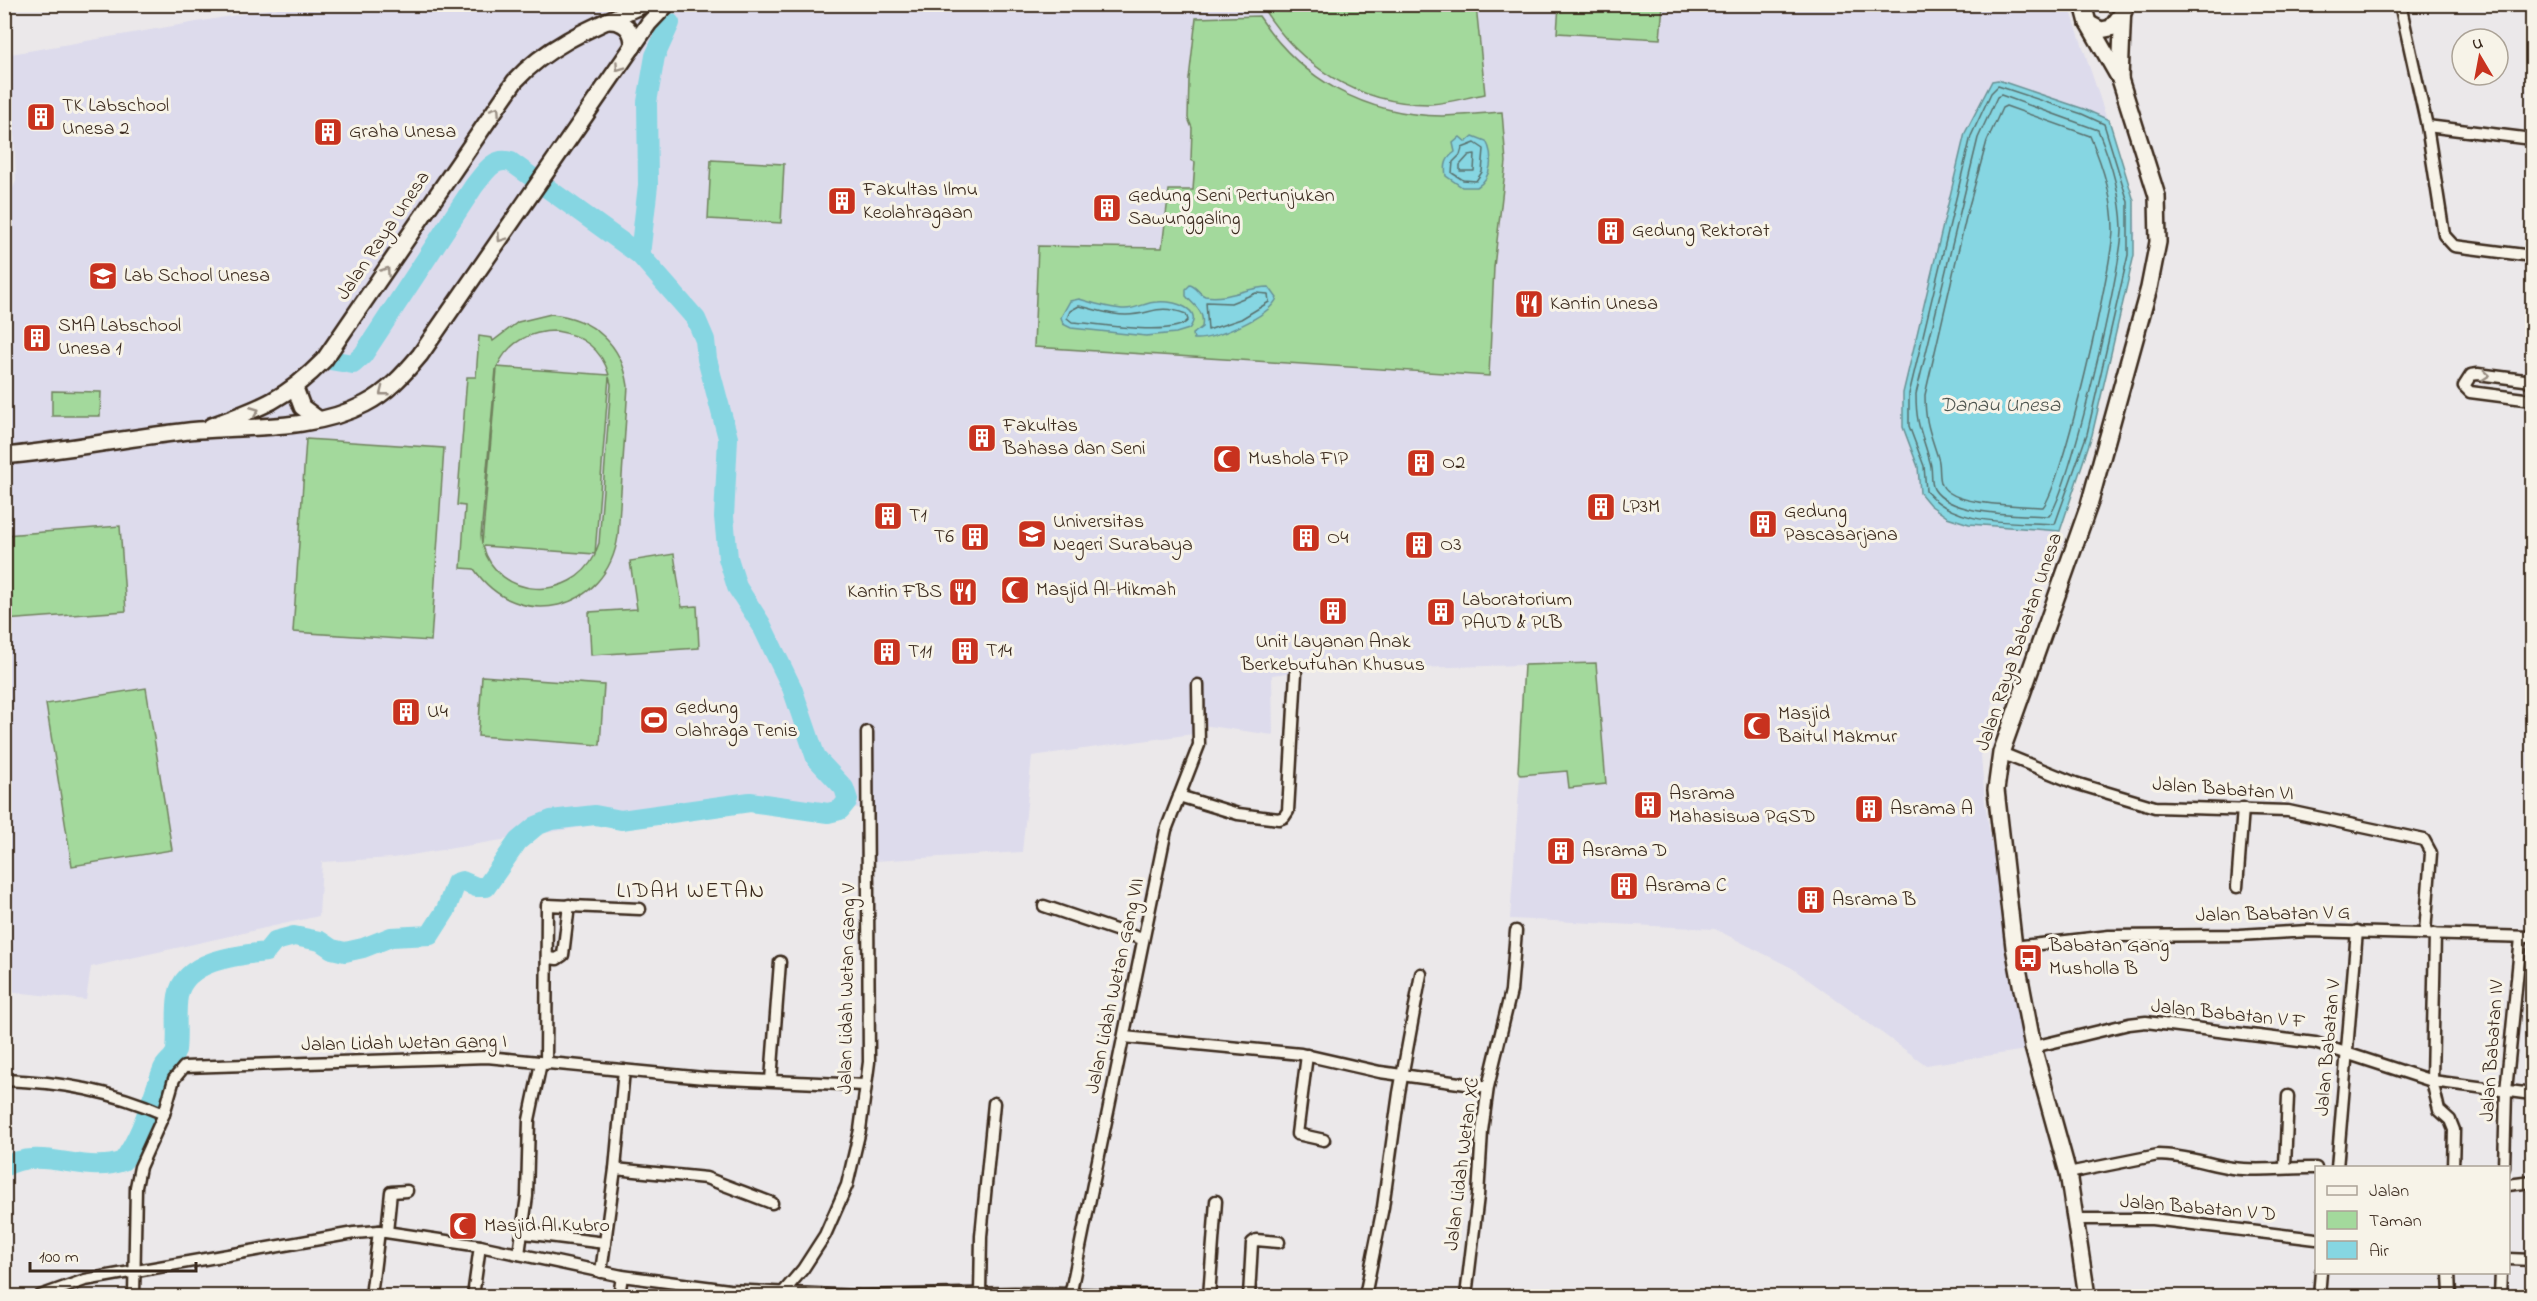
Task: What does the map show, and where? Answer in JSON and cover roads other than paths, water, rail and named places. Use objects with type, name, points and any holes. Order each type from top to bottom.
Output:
[{"type":"main road","name":"Jalan Raya Unesa","points":[[200,430],[261,408],[295,388],[324,360],[515,81],[548,51],[645,4]]},
{"type":"main road","name":"Jalan Raya Unesa","points":[[4,456],[200,430],[249,429],[318,419],[365,404],[381,394],[420,355],[649,22],[667,4]]},
{"type":"main road","points":[[2083,4],[2088,23],[2120,79]]},
{"type":"main road","points":[[2088,23],[2101,30],[2111,28],[2124,8]]},
{"type":"main road","points":[[2120,79],[2124,8]]},
{"type":"main road","points":[[607,21],[615,20],[627,27],[632,33],[633,47]]},
{"type":"main road","name":"Jalan Raya Babatan Unesa","points":[[2087,1296],[2068,1173],[2033,1047],[2014,947],[1996,790],[2001,753],[2089,505],[2149,288],[2158,242],[2157,196],[2120,79]]},
{"type":"main road","points":[[295,388],[302,407],[318,419]]},
{"type":"street","points":[[2400,4],[2427,126],[2444,235],[2448,243],[2454,246],[2532,256]]},
{"type":"street","points":[[2427,126],[2532,139]]},
{"type":"street","points":[[2532,381],[2478,374],[2471,375],[2464,386],[2470,392],[2532,400]]},
{"type":"street","points":[[1179,796],[1238,814],[1284,817],[1288,811],[1296,673]]},
{"type":"street","name":"Jalan Lidah Wetan Gang VII","points":[[1070,1296],[1166,830],[1199,745],[1198,685]]},
{"type":"street","name":"Jalan Lidah Wetan Gang V","points":[[780,1294],[803,1269],[825,1235],[847,1185],[861,1130],[869,1062],[867,732]]},
{"type":"street","name":"Jalan Babatan VI","points":[[2001,753],[2075,783],[2155,807],[2243,808],[2288,812],[2424,840],[2431,853],[2432,1081],[2436,1104],[2450,1120],[2454,1130],[2453,1166]]},
{"type":"street","points":[[2237,887],[2243,808]]},
{"type":"street","points":[[519,1254],[524,1233],[529,1120],[543,1063],[549,958],[546,907],[550,904],[640,909]]},
{"type":"street","points":[[549,958],[563,955],[569,905]]},
{"type":"street","points":[[1044,906],[1142,939]]},
{"type":"street","name":"Jalan Lidah Wetan XC","points":[[1466,1296],[1488,1087],[1510,991],[1516,931]]},
{"type":"street","name":"Jalan Babatan V G","points":[[2014,947],[2109,936],[2356,931],[2532,937]]},
{"type":"street","name":"Jalan Babatan V","points":[[2337,1166],[2348,1053],[2356,931]]},
{"type":"street","name":"Jalan Babatan IV","points":[[2504,1166],[2506,1091],[2521,938]]},
{"type":"street","points":[[771,1080],[780,962]]},
{"type":"street","points":[[1365,1296],[1383,1207],[1402,1075],[1421,974]]},
{"type":"street","name":"Jalan Babatan V F","points":[[2033,1047],[2146,1022],[2315,1042],[2432,1081],[2532,1095]]},
{"type":"street","points":[[1124,1037],[1308,1055],[1402,1075],[1488,1087]]},
{"type":"street","points":[[1308,1055],[1297,1134],[1324,1140]]},
{"type":"street","name":"Jalan Lidah Wetan Gang I","points":[[134,1296],[136,1187],[140,1167],[174,1079],[184,1067],[459,1057],[704,1078],[865,1085]]},
{"type":"street","points":[[601,1272],[615,1169],[624,1070]]},
{"type":"street","points":[[4,1080],[74,1085],[162,1113]]},
{"type":"street","points":[[2285,1166],[2288,1096]]},
{"type":"street","points":[[980,1294],[981,1236],[994,1103]]},
{"type":"street","points":[[2068,1173],[2158,1155],[2173,1155],[2232,1168],[2260,1170],[2285,1166],[2315,1168]]},
{"type":"street","points":[[615,1169],[706,1178],[772,1203]]},
{"type":"street","points":[[2510,1185],[2532,1182]]},
{"type":"street","points":[[371,1296],[391,1192],[407,1191]]},
{"type":"street","points":[[1209,1296],[1216,1201]]},
{"type":"street","name":"Jalan Babatan V D","points":[[2076,1220],[2152,1219],[2315,1239]]},
{"type":"street","points":[[40,1296],[85,1280],[354,1233],[383,1232],[480,1246],[622,1276],[729,1290],[859,1296],[980,1294],[1184,1296]]},
{"type":"street","points":[[524,1233],[605,1243]]},
{"type":"street","points":[[1249,1296],[1252,1243],[1256,1240],[1280,1242]]},
{"type":"street","points":[[473,1296],[480,1246]]},
{"type":"street","points":[[2510,1259],[2532,1260]]},
{"type":"street","points":[[2319,1296],[2321,1274]]},
{"type":"street","points":[[2450,1274],[2450,1296]]},
{"type":"street","points":[[2500,1274],[2500,1296]]},
{"type":"street","points":[[619,1296],[622,1276]]},
{"type":"water","name":"Danau Unesa","points":[[1998,80],[2084,109],[2109,120],[2134,201],[2134,255],[2092,435],[2060,531],[1969,524],[1947,517],[1930,505],[1920,493],[1918,467],[1903,427],[1903,393],[1965,133],[1992,81]]},
{"type":"water","points":[[1473,136],[1486,141],[1489,147],[1491,159],[1489,172],[1477,187],[1462,187],[1446,176],[1446,165],[1455,152],[1453,143],[1460,137],[1466,142]]},
{"type":"water","points":[[1190,285],[1203,295],[1213,297],[1269,287],[1277,298],[1263,313],[1240,326],[1214,336],[1194,339],[1193,334],[1202,327],[1203,322],[1199,310],[1186,296],[1186,289]]},
{"type":"water","points":[[1079,299],[1125,309],[1153,302],[1171,303],[1190,311],[1193,322],[1189,329],[1176,333],[1146,336],[1071,328],[1063,324],[1061,317],[1070,301]]},
{"type":"waterway","points":[[4,1167],[18,1161],[33,1159],[94,1165],[109,1165],[123,1161],[141,1128],[163,1069],[175,1053],[177,1003],[182,984],[190,974],[201,967],[227,958],[266,952],[275,941],[294,936],[320,941],[332,949],[345,952],[391,937],[430,935],[446,910],[456,883],[462,881],[476,887],[486,887],[518,841],[536,826],[551,820],[595,815],[621,820],[750,802],[828,813],[840,810],[848,800],[844,788],[816,758],[792,688],[761,624],[737,587],[728,558],[724,517],[728,438],[707,359],[705,340],[696,319],[640,255],[648,185],[647,102],[655,56],[670,23]]},
{"type":"waterway","points":[[330,360],[353,364],[363,355],[474,186],[490,167],[499,162],[511,162],[640,255]]},
{"type":"place","name":"TK Labschool Unesa 2","points":[[41,117]]},
{"type":"place","name":"Graha Unesa","points":[[328,132]]},
{"type":"place","name":"Fakultas Ilmu Keolahragaan","points":[[842,201]]},
{"type":"place","name":"Gedung Seni Pertunjukan Sawunggaling","points":[[1107,208]]},
{"type":"place","name":"Gedung Rektorat","points":[[1611,231]]},
{"type":"place","name":"Lab School Unesa","points":[[103,276]]},
{"type":"place","name":"Kantin Unesa","points":[[1529,304]]},
{"type":"place","name":"SMA Labschool Unesa 1","points":[[37,338]]},
{"type":"place","name":"Fakultas Bahasa dan Seni","points":[[982,438]]},
{"type":"place","name":"Mushola FIP","points":[[1227,459]]},
{"type":"place","name":"O2","points":[[1421,463]]},
{"type":"place","name":"LP3M","points":[[1601,507]]},
{"type":"place","name":"T1","points":[[888,516]]},
{"type":"place","name":"Gedung Pascasarjana","points":[[1763,524]]},
{"type":"place","name":"Universitas Negeri Surabaya","points":[[1032,534]]},
{"type":"place","name":"T6","points":[[975,537]]},
{"type":"place","name":"O4","points":[[1306,538]]},
{"type":"place","name":"O3","points":[[1419,545]]},
{"type":"place","name":"Masjid Al-Hikmah","points":[[1015,590]]},
{"type":"place","name":"Kantin FBS","points":[[963,592]]},
{"type":"place","name":"Unit Layanan Anak Berkebutuhan Khusus","points":[[1333,611]]},
{"type":"place","name":"Laboratorium PAUD & PLB","points":[[1441,612]]},
{"type":"place","name":"T14","points":[[965,651]]},
{"type":"place","name":"T11","points":[[887,652]]},
{"type":"place","name":"U4","points":[[406,712]]},
{"type":"place","name":"Gedung Olahraga Tenis","points":[[654,720]]},
{"type":"place","name":"Masjid Baitul Makmur","points":[[1757,726]]},
{"type":"place","name":"Asrama Mahasiswa PGSD","points":[[1648,805]]},
{"type":"place","name":"Asrama A","points":[[1869,809]]},
{"type":"place","name":"Asrama D","points":[[1561,851]]},
{"type":"place","name":"Asrama C","points":[[1624,886]]},
{"type":"place","name":"Asrama B","points":[[1811,900]]},
{"type":"place","name":"Babatan Gang Musholla B","points":[[2028,958]]},
{"type":"place","name":"Masjid Al Kubro","points":[[463,1226]]},
{"type":"district","name":"LIDAH WETAN","points":[[691,892]]}]
